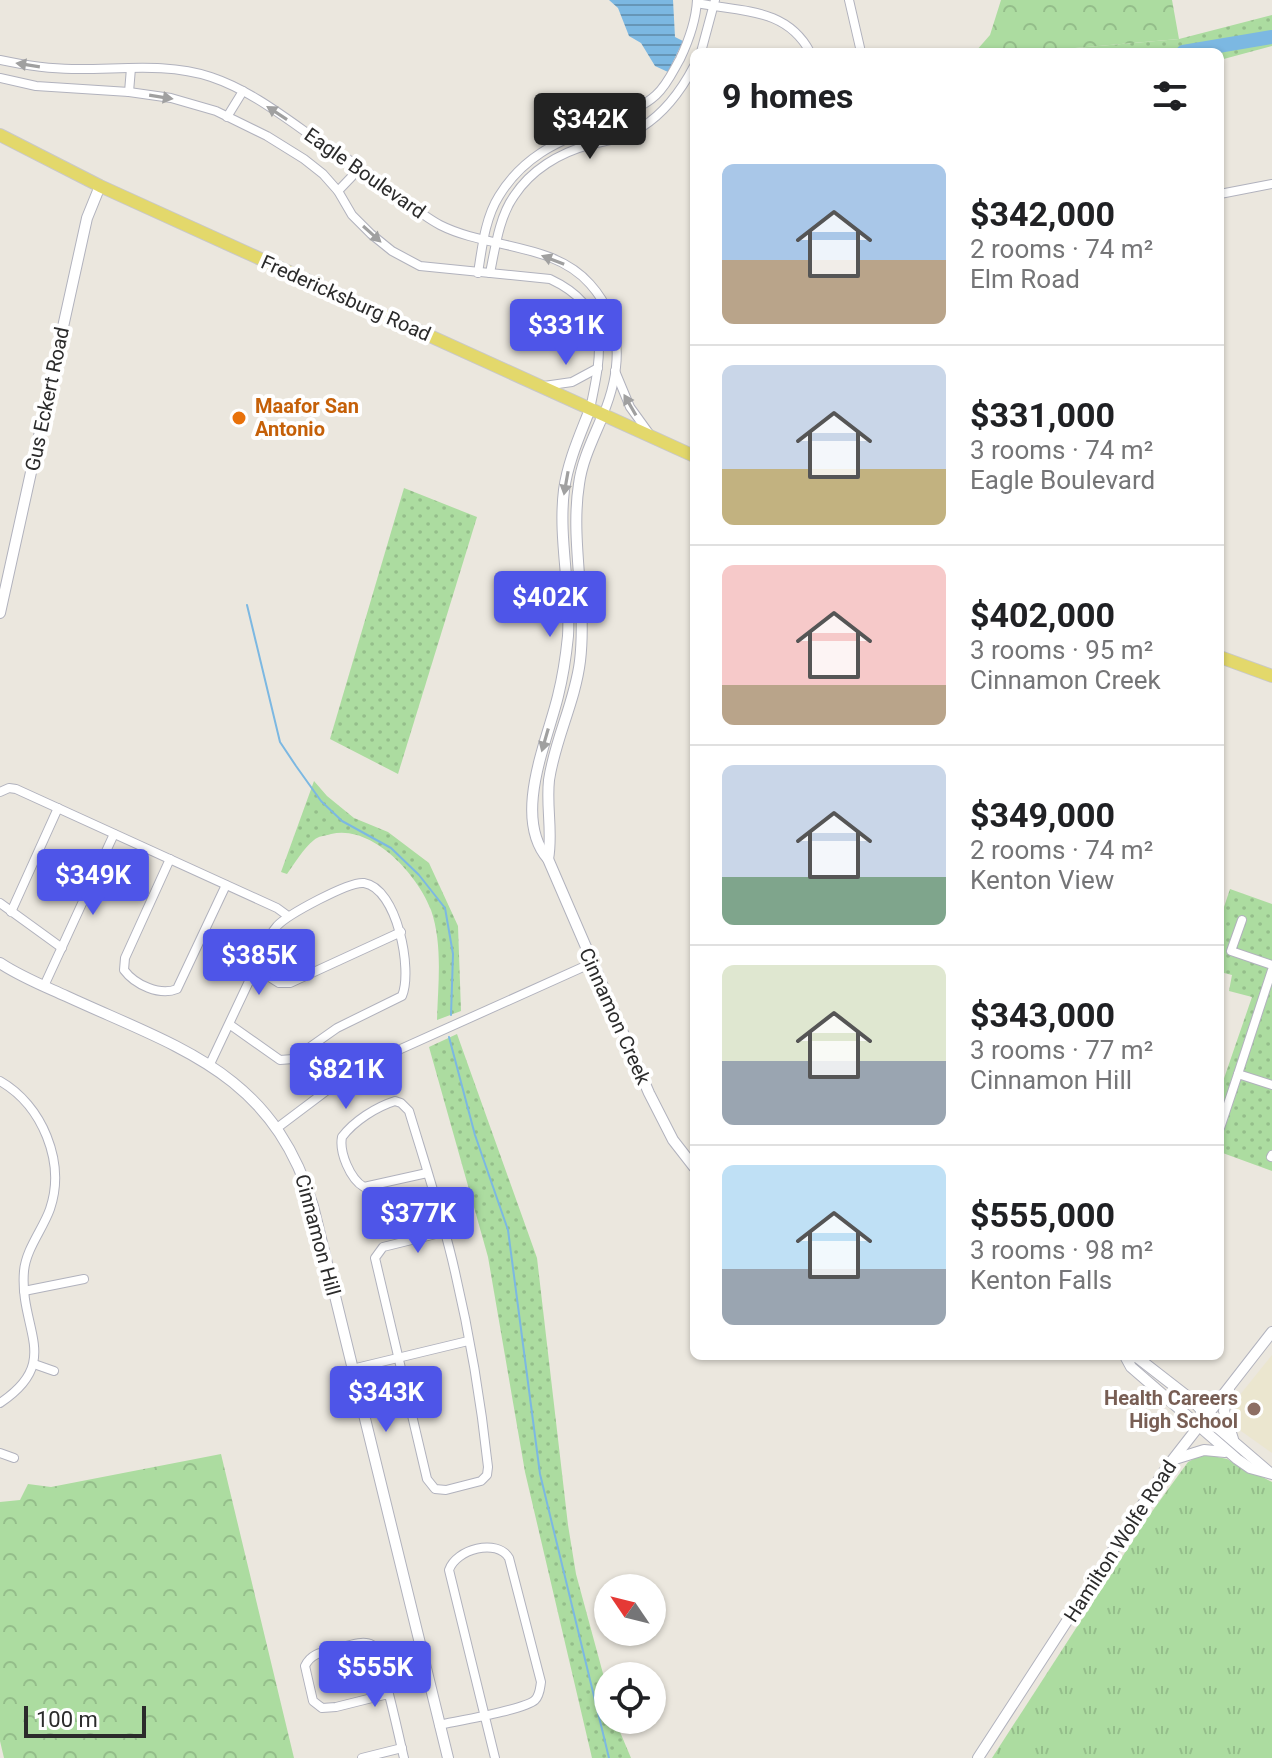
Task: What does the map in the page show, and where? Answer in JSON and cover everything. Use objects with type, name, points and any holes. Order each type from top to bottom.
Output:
[{"type":"main road","name":"Fredericksburg Road","points":[[0,135],[100,186],[690,454]]},
{"type":"main road","points":[[1224,658],[1272,676]]},
{"type":"street","points":[[849,0],[860,48]]},
{"type":"street","points":[[478,273],[497,197],[517,171],[540,151],[640,107],[657,94],[672,75],[689,40],[697,1],[765,13],[781,20],[807,48]]},
{"type":"street","points":[[702,48],[715,3]]},
{"type":"street","name":"Eagle Boulevard","points":[[0,60],[70,69],[158,67],[209,76],[243,91],[360,168],[439,225],[555,259],[574,270],[590,284],[614,321],[617,339],[615,370],[611,395],[603,415]]},
{"type":"street","points":[[129,92],[131,68]]},
{"type":"street","points":[[490,273],[513,197],[533,175],[551,159],[571,150],[641,129],[660,112],[690,73]]},
{"type":"street","name":"Eagle Boulevard","points":[[0,78],[36,86],[171,98],[227,117],[267,136],[304,159],[338,191],[352,215],[392,251],[420,266],[550,279],[579,296],[591,312],[598,331],[599,367],[590,409]]},
{"type":"street","points":[[227,117],[243,91]]},
{"type":"street","points":[[338,191],[360,168]]},
{"type":"street","points":[[1224,193],[1272,184]]},
{"type":"street","name":"Gus Eckert Road","points":[[0,613],[87,218],[100,186]]},
{"type":"street","points":[[542,387],[572,382],[599,367]]},
{"type":"street","points":[[615,370],[630,407],[651,436]]},
{"type":"street","name":"Cinnamon Creek","points":[[590,409],[570,463],[564,490],[568,634],[558,698],[538,763],[533,817],[539,848],[548,859],[657,1110],[690,1162]]},
{"type":"street","name":"Cinnamon Creek","points":[[548,859],[553,763],[580,662],[579,484],[583,464],[603,415]]},
{"type":"street","points":[[563,525],[578,524]]},
{"type":"street","points":[[2,791],[16,789],[277,908],[288,916]]},
{"type":"street","points":[[11,912],[58,808]]},
{"type":"street","points":[[533,817],[548,817]]},
{"type":"street","points":[[44,986],[114,834]]},
{"type":"street","points":[[170,859],[123,965],[128,975],[146,986],[167,992],[181,985],[226,885]]},
{"type":"street","points":[[210,1064],[270,937],[288,916],[364,883],[378,892],[401,932],[406,962],[402,996],[337,1028],[293,1059],[280,1060],[229,1024]]},
{"type":"street","points":[[0,903],[62,948]]},
{"type":"street","points":[[1224,1116],[1272,967],[1231,951],[1242,920]]},
{"type":"street","points":[[255,968],[279,983],[290,983],[401,932]]},
{"type":"street","name":"Cinnamon Hill","points":[[0,963],[210,1064],[249,1094],[277,1128],[298,1163],[306,1183],[448,1758]]},
{"type":"street","points":[[277,1128],[354,1070],[592,963]]},
{"type":"street","points":[[1238,1074],[1272,1085]]},
{"type":"street","points":[[0,1081],[22,1095],[34,1111],[45,1132],[54,1177],[52,1204],[26,1261],[25,1310],[33,1339],[34,1364],[19,1390],[0,1403]]},
{"type":"street","points":[[427,1173],[364,1187],[354,1180],[341,1145],[345,1133],[386,1104],[401,1103],[409,1111],[427,1173],[444,1232],[468,1341],[487,1458],[487,1475],[481,1481],[446,1490],[435,1489],[429,1483],[375,1266],[376,1253],[383,1247],[444,1232]]},
{"type":"street","points":[[24,1291],[84,1279]]},
{"type":"street","name":"Hamilton Wolfe Road","points":[[978,1758],[1173,1459],[1272,1332]]},
{"type":"street","points":[[352,1369],[468,1341]]},
{"type":"street","points":[[1129,1360],[1131,1367],[1230,1454],[1250,1468],[1271,1474]]},
{"type":"street","points":[[1141,1360],[1192,1400],[1271,1474]]},
{"type":"street","points":[[34,1364],[54,1371]]},
{"type":"street","points":[[1230,1384],[1224,1411],[1234,1441]]},
{"type":"street","points":[[1173,1459],[1204,1450],[1230,1454]]},
{"type":"street","points":[[0,1453],[14,1458]]},
{"type":"street","points":[[439,1725],[458,1720],[484,1714],[534,1702],[539,1693],[541,1682],[508,1555],[498,1547],[460,1555],[449,1570],[484,1714],[495,1758]]},
{"type":"street","points":[[362,1758],[403,1753],[388,1694],[376,1649],[369,1643],[356,1644],[310,1657],[305,1666],[313,1701],[327,1709],[388,1694]]},
{"type":"shaded area","name":"Health Careers High School","points":[[1272,1355],[1272,1453],[1241,1431],[1235,1417],[1235,1401]]},
{"type":"green space","points":[[1001,0],[1172,0],[1179,39],[1075,48],[979,48],[990,35]]},
{"type":"green space","points":[[1272,15],[1272,46],[1224,59],[1224,48],[1075,48],[1179,39]]},
{"type":"green space","points":[[404,488],[477,517],[398,774],[330,739]]},
{"type":"green space","points":[[314,781],[354,818],[388,832],[429,863],[458,926],[461,1011],[437,1020],[439,965],[435,923],[425,896],[392,855],[362,837],[347,833],[331,834],[316,839],[287,874],[281,872]]},
{"type":"green space","points":[[1230,889],[1272,904],[1272,1171],[1224,1153],[1224,1078],[1252,997],[1229,991],[1232,975],[1224,973],[1224,907]]},
{"type":"green space","points":[[457,1034],[537,1258],[568,1525],[576,1574],[600,1662],[594,1662],[594,1734],[621,1734],[631,1758],[592,1758],[525,1472],[488,1257],[429,1047]]},
{"type":"green space","points":[[221,1454],[294,1758],[4,1758],[0,1741],[0,1502],[20,1500],[28,1484],[51,1487]]},
{"type":"green space","points":[[1203,1454],[1227,1459],[1272,1482],[1272,1758],[992,1758],[1148,1517],[1188,1462]]},
{"type":"water","points":[[609,0],[673,0],[675,37],[683,41],[668,72],[655,66],[641,43],[629,36],[618,8]]},
{"type":"waterway","points":[[1207,48],[1272,37]]},
{"type":"waterway","points":[[247,605],[280,742],[321,801],[342,821],[391,848],[419,875],[445,908],[453,954],[451,1015]]},
{"type":"waterway","points":[[449,1037],[475,1135],[508,1230],[540,1474],[609,1758]]},
{"type":"place","name":"Maafor San Antonio","points":[[239,418]]},
{"type":"place","name":"Health Careers High School","points":[[1254,1409]]}]
